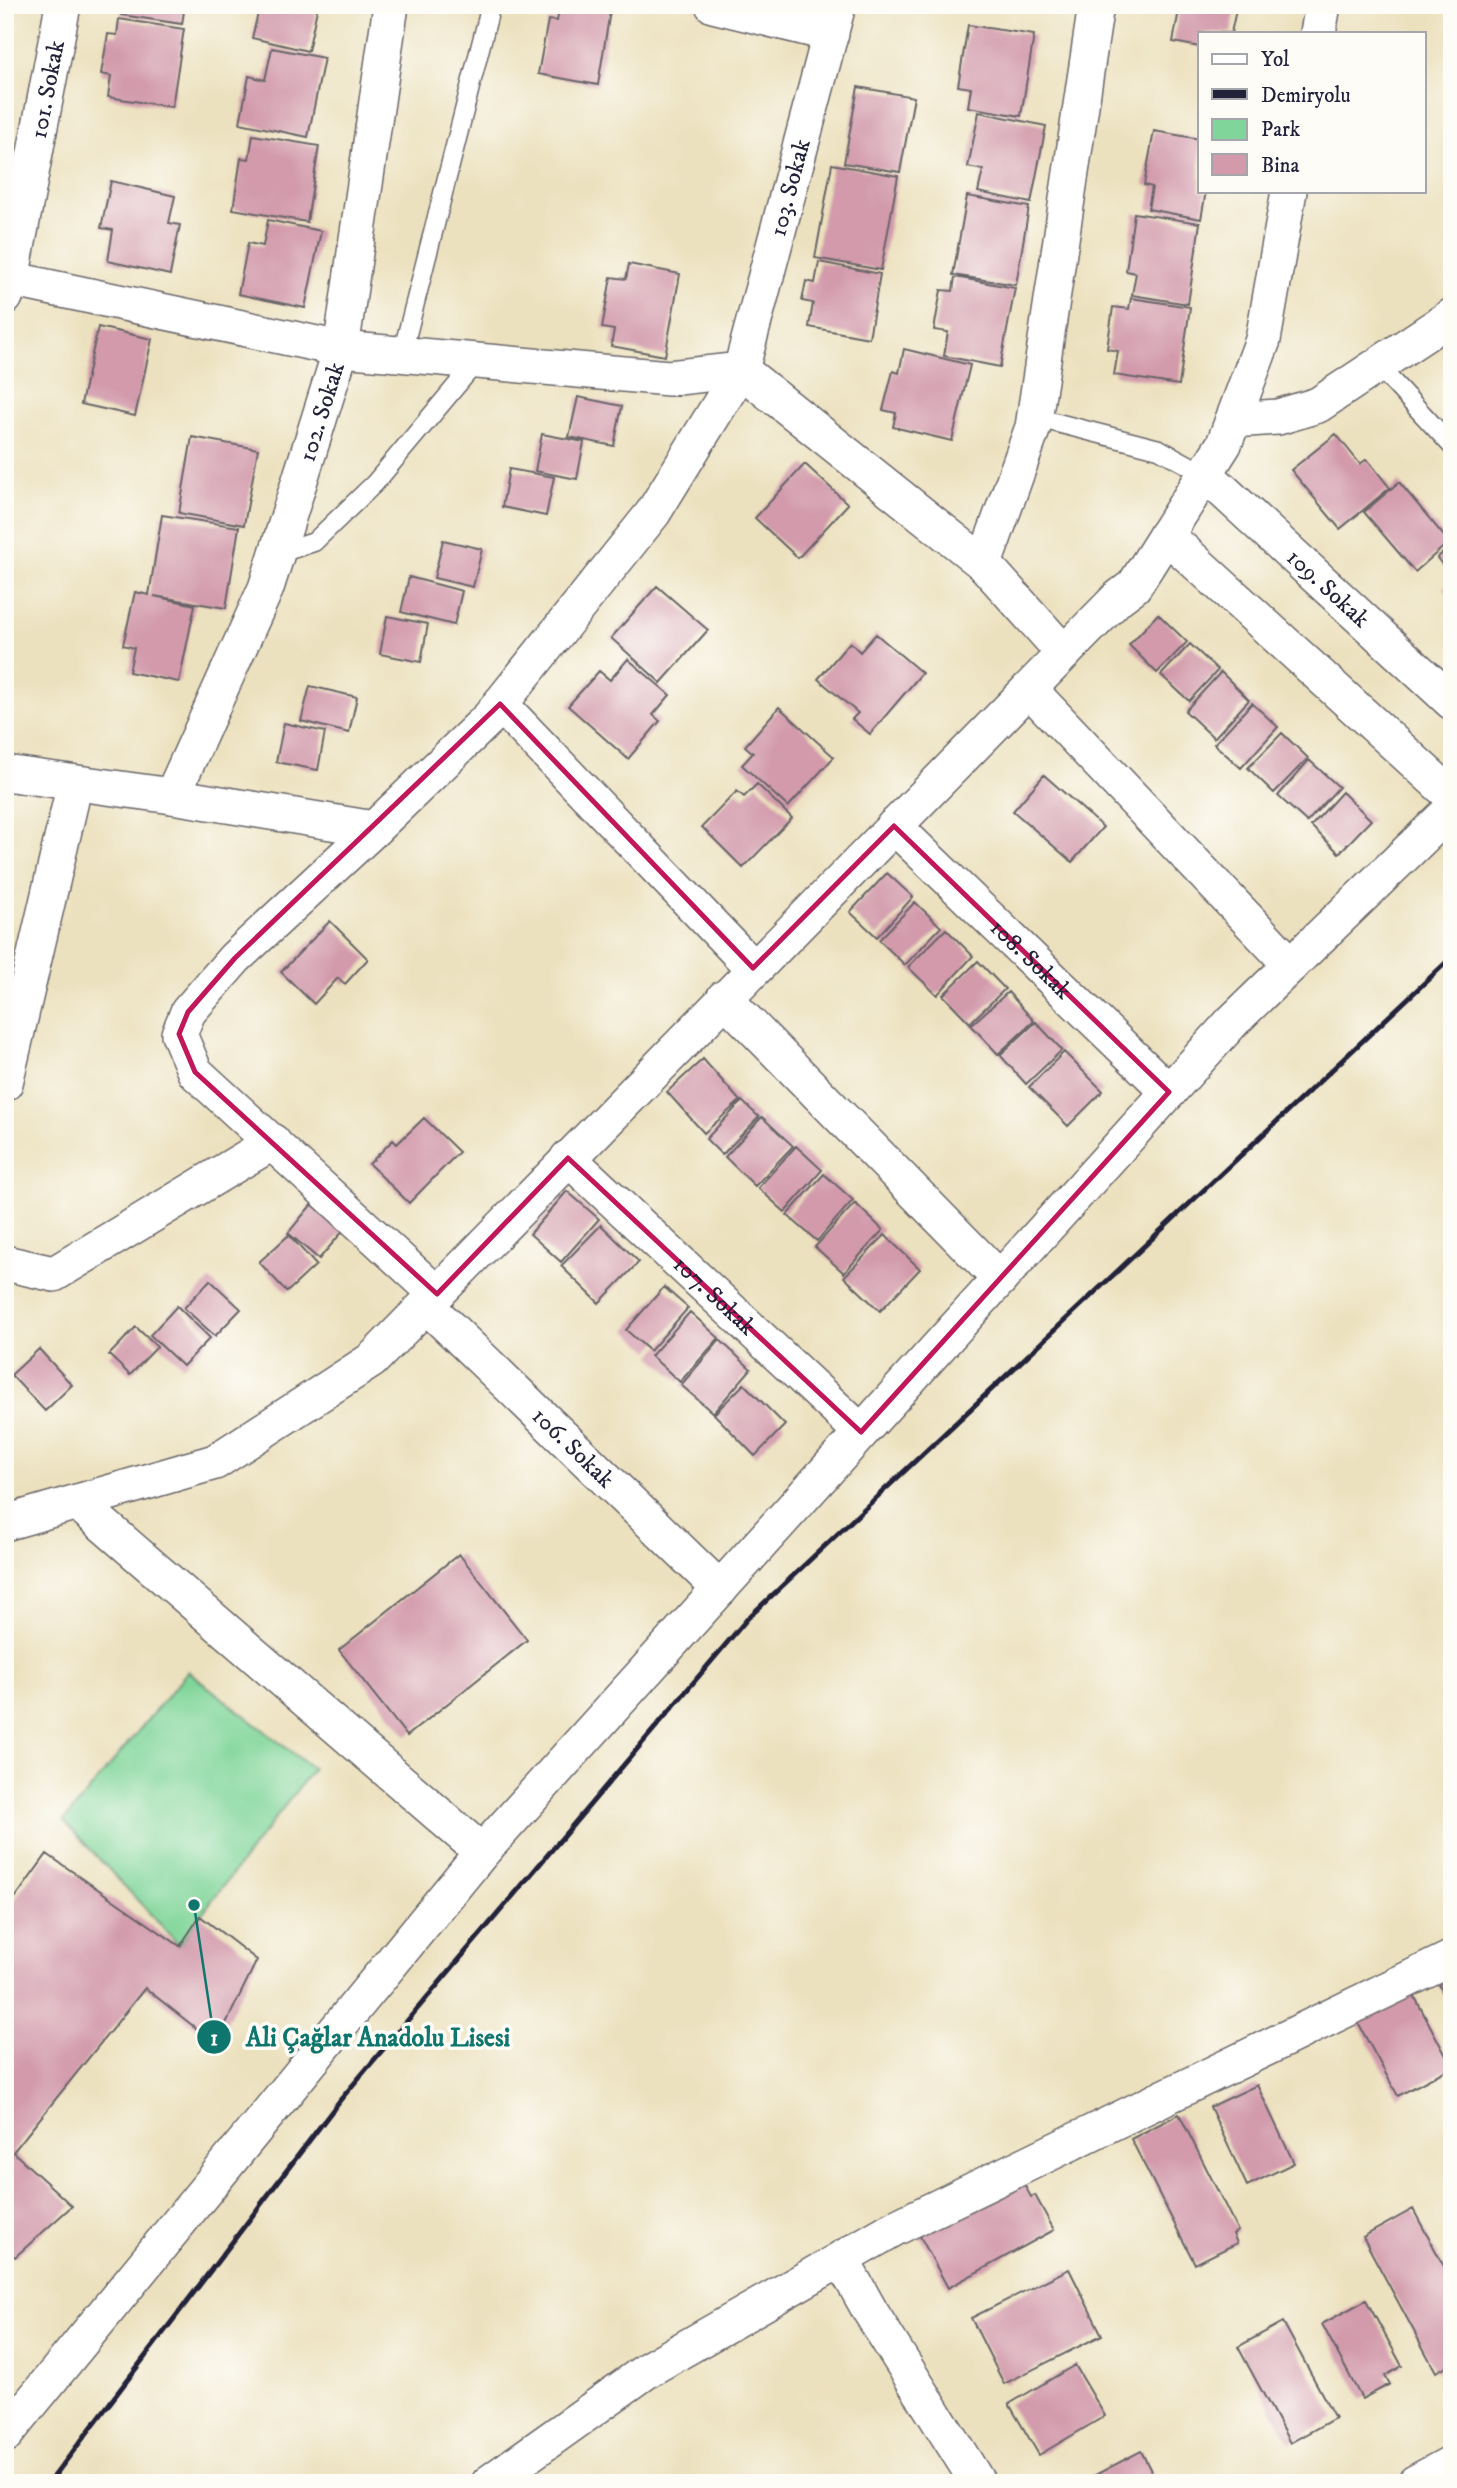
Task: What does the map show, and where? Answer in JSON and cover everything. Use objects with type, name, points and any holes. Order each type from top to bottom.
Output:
[{"type":"street","name":"101. Sokak","points":[[7,285],[63,5]]},
{"type":"street","name":"102. Sokak","points":[[172,796],[266,588],[341,349],[391,5]]},
{"type":"street","points":[[713,5],[834,20]]},
{"type":"street","points":[[985,564],[1034,417],[1096,5]]},
{"type":"street","points":[[1318,32],[1323,5]]},
{"type":"street","name":"103. Sokak","points":[[374,830],[489,718],[653,513],[741,370],[834,20]]},
{"type":"street","points":[[5,1523],[215,1462],[372,1360],[753,968],[1118,598],[1135,586],[1224,444],[1263,340],[1289,192]]},
{"type":"street","points":[[7,285],[341,349],[669,379],[741,370],[985,564],[1065,653]]},
{"type":"street","points":[[1233,420],[1278,417],[1318,405],[1452,316]]},
{"type":"street","name":"109. Sokak","points":[[1205,474],[1452,702]]},
{"type":"street","points":[[1167,536],[1452,796]]},
{"type":"street","points":[[1029,689],[1291,965]]},
{"type":"street","points":[[500,704],[753,968]]},
{"type":"street","points":[[5,773],[172,796],[374,830]]},
{"type":"street","points":[[5,1083],[75,783]]},
{"type":"street","points":[[5,2435],[482,1852],[1232,1022],[1452,809]]},
{"type":"street","name":"108. Sokak","points":[[894,826],[1169,1092]]},
{"type":"street","name":"106. Sokak","points":[[374,830],[235,958],[188,1012],[179,1034],[195,1072],[273,1142],[720,1588]]},
{"type":"street","points":[[724,998],[1000,1279]]},
{"type":"street","points":[[5,1264],[54,1274],[273,1142]]},
{"type":"street","name":"107. Sokak","points":[[568,1158],[862,1432]]},
{"type":"street","points":[[77,1502],[482,1852]]},
{"type":"street","points":[[489,2483],[649,2368],[893,2229],[1452,1958]]},
{"type":"street","points":[[841,2259],[870,2311],[978,2483]]},
{"type":"street","points":[[1415,2483],[1452,2463]]},
{"type":"lane","points":[[402,354],[491,5]]},
{"type":"lane","points":[[277,554],[314,542],[375,483],[477,361]]},
{"type":"lane","points":[[1378,366],[1452,446]]},
{"type":"lane","points":[[1034,417],[1159,449],[1205,474]]},
{"type":"highlighted area","points":[[500,704],[753,968],[894,826],[1169,1092],[861,1432],[568,1158],[437,1294],[195,1072],[179,1034],[188,1012],[235,958]]},
{"type":"green space","points":[[188,1671],[313,1769],[180,1946],[64,1821]]},
{"type":"building","points":[[122,5],[185,5],[182,24],[121,15]]},
{"type":"building","points":[[260,5],[318,5],[308,51],[252,38]]},
{"type":"building","points":[[560,5],[580,5],[610,11],[598,85],[538,74],[548,20],[557,21]]},
{"type":"building","points":[[1180,5],[1237,5],[1231,32],[1198,32],[1198,47],[1173,42]]},
{"type":"building","points":[[119,19],[184,29],[172,107],[108,97],[111,76],[101,74],[108,34],[117,35]]},
{"type":"building","points":[[968,25],[1034,35],[1021,116],[968,107],[971,88],[958,86]]},
{"type":"building","points":[[272,48],[324,58],[308,137],[240,123],[249,76],[265,80]]},
{"type":"building","points":[[858,87],[914,97],[900,172],[844,163]]},
{"type":"building","points":[[979,112],[1046,126],[1031,203],[978,192],[983,170],[968,167]]},
{"type":"building","points":[[1154,131],[1198,139],[1198,192],[1206,192],[1201,219],[1148,209],[1152,187],[1144,185]]},
{"type":"building","points":[[253,135],[319,146],[307,222],[233,209],[241,158],[249,159]]},
{"type":"building","points":[[832,164],[898,176],[881,270],[815,258]]},
{"type":"building","points":[[111,181],[175,196],[169,223],[180,225],[170,275],[108,261],[113,230],[101,228]]},
{"type":"building","points":[[967,196],[1029,207],[1016,285],[953,275]]},
{"type":"building","points":[[1134,213],[1200,223],[1188,304],[1132,295],[1136,273],[1126,271]]},
{"type":"building","points":[[268,220],[321,231],[305,308],[238,294],[248,243],[263,246]]},
{"type":"building","points":[[819,262],[880,274],[869,338],[809,327],[813,303],[802,301],[806,281],[815,283]]},
{"type":"building","points":[[629,264],[680,274],[665,356],[611,346],[614,330],[602,328],[611,277],[626,279]]},
{"type":"building","points":[[955,277],[1015,288],[1000,367],[944,356],[948,332],[934,330],[941,290],[953,291]]},
{"type":"building","points":[[1131,298],[1190,307],[1179,385],[1114,375],[1118,351],[1107,349],[1113,307],[1129,309]]},
{"type":"building","points":[[98,327],[152,339],[135,416],[81,404]]},
{"type":"building","points":[[904,349],[970,365],[952,441],[893,427],[896,413],[883,410],[893,371],[899,373]]},
{"type":"building","points":[[578,397],[622,406],[614,446],[569,437]]},
{"type":"building","points":[[542,434],[584,442],[577,479],[535,471]]},
{"type":"building","points":[[1336,434],[1360,464],[1367,459],[1390,488],[1340,529],[1291,470]]},
{"type":"building","points":[[192,437],[258,449],[244,525],[179,513]]},
{"type":"building","points":[[805,464],[848,504],[798,558],[755,518]]},
{"type":"building","points":[[509,469],[554,477],[546,516],[502,507]]},
{"type":"building","points":[[1399,482],[1449,542],[1415,572],[1364,512]]},
{"type":"building","points":[[162,515],[239,527],[226,608],[154,596],[195,605],[179,682],[129,672],[134,648],[123,645],[135,592],[149,595]]},
{"type":"building","points":[[443,540],[482,549],[473,587],[434,578]]},
{"type":"building","points":[[1452,545],[1452,577],[1437,558]]},
{"type":"building","points":[[409,577],[462,591],[454,625],[401,612]]},
{"type":"building","points":[[1452,581],[1452,597],[1444,588]]},
{"type":"building","points":[[657,586],[708,630],[661,683],[611,638]]},
{"type":"building","points":[[1158,614],[1187,642],[1157,673],[1129,645]]},
{"type":"building","points":[[387,616],[428,624],[421,662],[380,654]]},
{"type":"building","points":[[876,634],[922,673],[870,734],[852,719],[858,713],[818,679],[850,642],[860,652]]},
{"type":"building","points":[[1190,644],[1218,670],[1189,701],[1161,675]]},
{"type":"building","points":[[628,659],[670,695],[653,715],[660,721],[628,759],[568,706],[599,671],[610,680]]},
{"type":"building","points":[[5,662],[11,663],[7,701],[5,700]]},
{"type":"building","points":[[1221,672],[1249,700],[1214,738],[1185,711]]},
{"type":"building","points":[[310,686],[357,697],[349,733],[301,721]]},
{"type":"building","points":[[1252,703],[1278,727],[1241,768],[1214,744]]},
{"type":"building","points":[[779,707],[834,757],[788,807],[742,765],[753,753],[745,746]]},
{"type":"building","points":[[284,723],[325,732],[318,770],[276,762]]},
{"type":"building","points":[[1282,733],[1308,758],[1274,793],[1248,768]]},
{"type":"building","points":[[1309,760],[1339,787],[1307,822],[1278,796]]},
{"type":"building","points":[[1044,775],[1103,827],[1072,862],[1013,811]]},
{"type":"building","points":[[757,784],[792,818],[743,868],[702,827],[737,791],[744,797]]},
{"type":"building","points":[[1342,792],[1371,820],[1339,853],[1311,826]]},
{"type":"building","points":[[887,873],[913,897],[877,937],[850,912]]},
{"type":"building","points":[[915,902],[941,927],[905,965],[879,940]]},
{"type":"building","points":[[330,921],[368,959],[345,984],[338,978],[314,1004],[281,972]]},
{"type":"building","points":[[946,929],[973,956],[937,995],[908,967]]},
{"type":"building","points":[[978,961],[1005,989],[970,1023],[943,995]]},
{"type":"building","points":[[1008,992],[1034,1021],[998,1054],[971,1025]]},
{"type":"building","points":[[1036,1022],[1062,1050],[1026,1084],[1000,1055]]},
{"type":"building","points":[[1064,1052],[1103,1091],[1068,1126],[1029,1087]]},
{"type":"building","points":[[703,1059],[740,1101],[704,1133],[667,1092]]},
{"type":"building","points":[[742,1101],[759,1117],[722,1155],[706,1139]]},
{"type":"building","points":[[762,1117],[793,1146],[755,1186],[725,1157]]},
{"type":"building","points":[[424,1118],[459,1152],[409,1203],[369,1164],[393,1140],[397,1144]]},
{"type":"building","points":[[796,1146],[822,1170],[785,1212],[758,1188]]},
{"type":"building","points":[[824,1174],[853,1200],[817,1241],[787,1215]]},
{"type":"building","points":[[567,1191],[599,1219],[561,1262],[530,1234]]},
{"type":"building","points":[[855,1203],[883,1230],[844,1273],[815,1247]]},
{"type":"building","points":[[312,1204],[343,1231],[319,1259],[288,1233]]},
{"type":"building","points":[[601,1225],[639,1262],[599,1303],[561,1266]]},
{"type":"building","points":[[289,1235],[316,1265],[287,1292],[259,1262]]},
{"type":"building","points":[[885,1235],[920,1269],[880,1311],[844,1277]]},
{"type":"building","points":[[210,1280],[241,1309],[215,1336],[184,1308]]},
{"type":"building","points":[[664,1287],[688,1308],[650,1351],[626,1330]]},
{"type":"building","points":[[177,1306],[210,1338],[183,1366],[150,1335]]},
{"type":"building","points":[[690,1312],[719,1338],[680,1382],[651,1356]]},
{"type":"building","points":[[136,1327],[157,1347],[130,1375],[109,1355]]},
{"type":"building","points":[[720,1340],[751,1369],[713,1413],[681,1385]]},
{"type":"building","points":[[39,1349],[72,1385],[45,1411],[11,1375]]},
{"type":"building","points":[[744,1384],[785,1425],[755,1456],[714,1414]]},
{"type":"building","points":[[459,1554],[527,1640],[407,1736],[339,1650]]},
{"type":"building","points":[[47,1854],[180,1946],[200,1916],[257,1960],[216,2044],[145,1988],[13,2152],[72,2206],[15,2257],[5,2250],[5,1912]]},
{"type":"building","points":[[1452,1967],[1452,2012],[1435,1976]]},
{"type":"building","points":[[1409,1986],[1452,2067],[1398,2096],[1354,2016]]},
{"type":"building","points":[[1257,2085],[1294,2163],[1247,2186],[1210,2107]]},
{"type":"building","points":[[1179,2114],[1238,2231],[1233,2234],[1237,2243],[1195,2264],[1131,2139]]},
{"type":"building","points":[[1017,2172],[1031,2197],[1035,2195],[1054,2230],[948,2288],[915,2227]]},
{"type":"building","points":[[1413,2209],[1452,2281],[1452,2363],[1436,2372],[1363,2237]]},
{"type":"building","points":[[1069,2269],[1102,2335],[1004,2384],[971,2318]]},
{"type":"building","points":[[1366,2300],[1402,2366],[1385,2376],[1390,2384],[1362,2399],[1322,2324]]},
{"type":"building","points":[[1283,2322],[1335,2418],[1290,2443],[1238,2347]]},
{"type":"building","points":[[1075,2365],[1105,2416],[1039,2455],[1009,2404]]},
{"type":"building","points":[[1141,2451],[1157,2483],[1080,2483]]},
{"type":"railway","points":[[49,2483],[341,2099],[748,1618],[1452,957]]},
{"type":"place","name":"Ali Çağlar Anadolu Lisesi","points":[[194,1905]]}]
